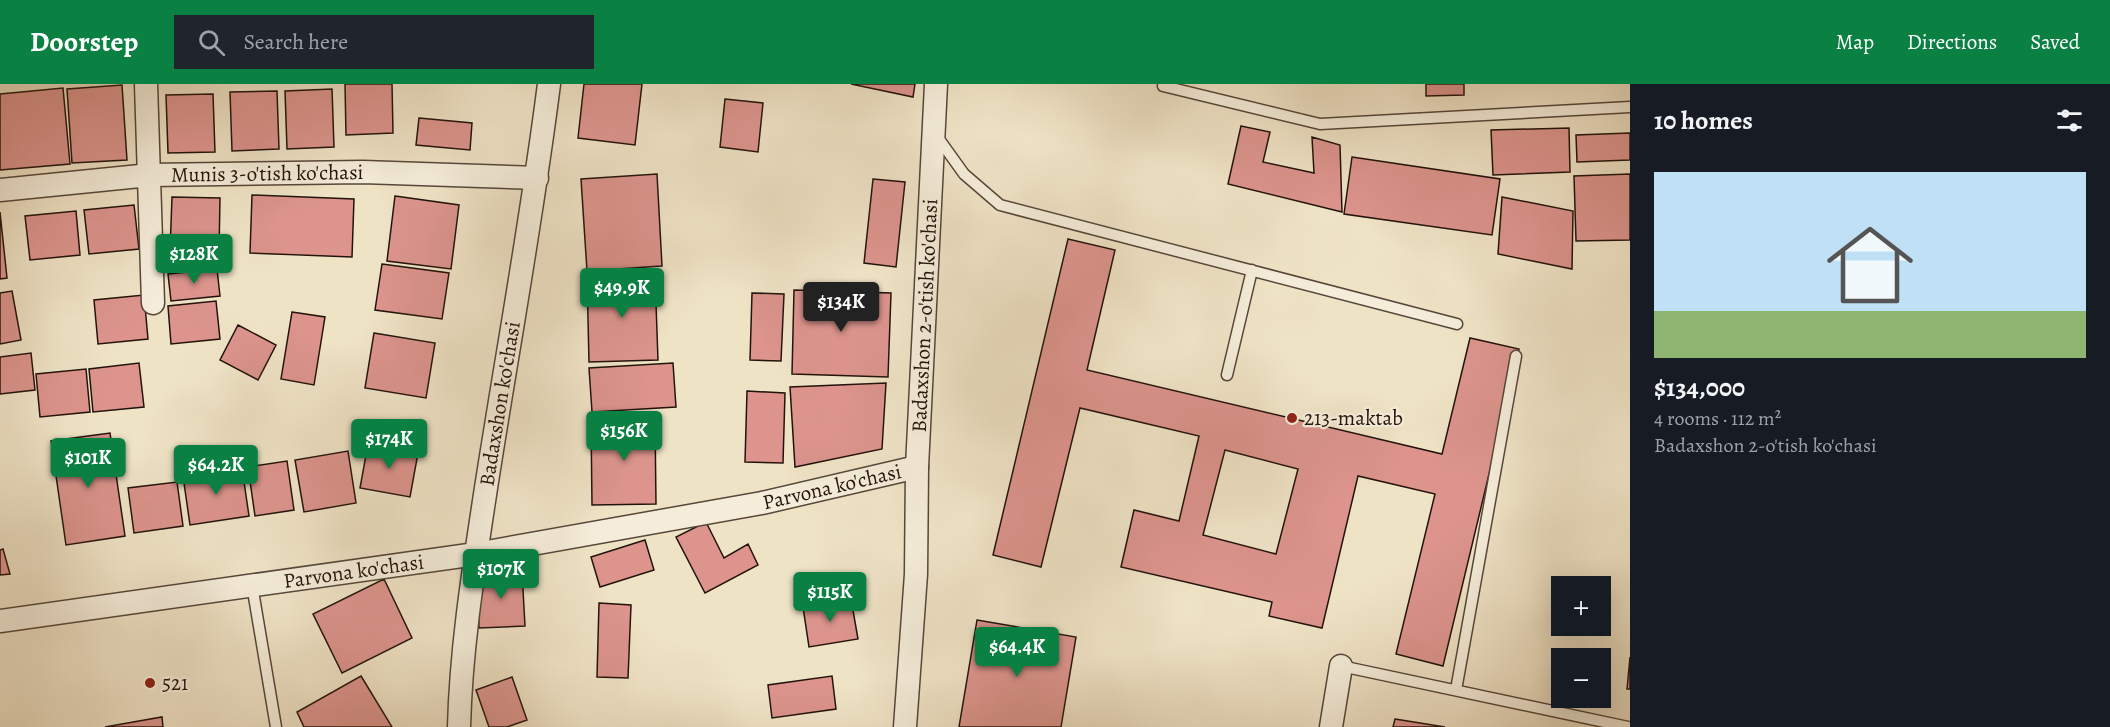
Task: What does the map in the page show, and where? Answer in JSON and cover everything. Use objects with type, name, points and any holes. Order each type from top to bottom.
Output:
[{"type":"street","points":[[146,84],[153,303]]},
{"type":"street","name":"Badaxshon ko'chasi","points":[[459,727],[460,686],[476,554],[537,178],[549,84]]},
{"type":"street","name":"Badaxshon 2-o'tish ko'chasi","points":[[905,727],[916,574],[916,467],[936,84]]},
{"type":"street","name":"Munis 3-o'tish ko'chasi","points":[[0,190],[150,175],[363,172],[537,178]]},
{"type":"street","name":"Parvona ko'chasi","points":[[0,621],[476,554],[762,503],[916,467]]},
{"type":"street","points":[[1331,727],[1341,666]]},
{"type":"lane","points":[[1160,85],[1320,124],[1630,106]]},
{"type":"lane","points":[[934,133],[964,174],[1000,205],[1457,324]]},
{"type":"lane","points":[[1227,375],[1252,270]]},
{"type":"lane","points":[[1456,690],[1516,356]]},
{"type":"lane","points":[[252,585],[276,727]]},
{"type":"lane","points":[[1341,666],[1628,727]]},
{"type":"building","points":[[345,84],[392,84],[393,133],[346,135]]},
{"type":"building","points":[[584,84],[642,84],[635,145],[578,138]]},
{"type":"building","points":[[851,84],[915,84],[913,97]]},
{"type":"building","points":[[1426,84],[1464,84],[1464,95],[1426,96]]},
{"type":"building","points":[[122,85],[127,160],[72,163],[67,89]]},
{"type":"building","points":[[63,88],[70,164],[0,170],[0,94]]},
{"type":"building","points":[[332,89],[334,147],[287,149],[285,91]]},
{"type":"building","points":[[277,91],[279,149],[232,151],[230,92]]},
{"type":"building","points":[[213,94],[215,152],[168,153],[166,95]]},
{"type":"building","points":[[725,99],[763,103],[758,152],[720,147]]},
{"type":"building","points":[[419,118],[472,123],[470,150],[416,145]]},
{"type":"building","points":[[1241,126],[1270,132],[1263,162],[1314,173],[1312,137],[1340,145],[1342,212],[1228,184]]},
{"type":"building","points":[[1569,128],[1570,172],[1493,175],[1491,130]]},
{"type":"building","points":[[1630,133],[1630,160],[1577,162],[1576,135]]},
{"type":"building","points":[[1352,157],[1500,179],[1492,235],[1344,214]]},
{"type":"building","points":[[657,174],[662,266],[587,271],[581,179]]},
{"type":"building","points":[[1630,174],[1630,240],[1576,241],[1574,176]]},
{"type":"building","points":[[873,179],[905,182],[896,267],[864,263]]},
{"type":"building","points":[[252,195],[354,199],[352,257],[250,253]]},
{"type":"building","points":[[395,196],[459,205],[451,269],[387,261]]},
{"type":"building","points":[[172,197],[220,198],[219,253],[170,251]]},
{"type":"building","points":[[1502,197],[1573,211],[1572,269],[1498,254]]},
{"type":"building","points":[[134,205],[139,249],[89,254],[84,210]]},
{"type":"building","points":[[76,211],[80,255],[30,260],[25,216]]},
{"type":"building","points":[[0,212],[7,278],[0,279]]},
{"type":"building","points":[[1068,239],[1115,250],[1087,370],[1442,454],[1470,338],[1519,349],[1443,666],[1396,654],[1435,494],[1358,476],[1322,628],[1269,616],[1272,602],[1121,567],[1134,510],[1179,521],[1199,436],[1080,408],[1041,567],[993,555]],"holes":[[[1225,450],[1298,469],[1276,554],[1203,535]]]},
{"type":"building","points":[[382,264],[449,273],[442,319],[375,310]]},
{"type":"building","points":[[217,269],[220,296],[171,301],[168,274]]},
{"type":"building","points":[[655,275],[658,360],[589,362],[587,277]]},
{"type":"building","points":[[794,290],[891,293],[888,377],[792,374]]},
{"type":"building","points":[[12,291],[21,340],[0,344],[0,293]]},
{"type":"building","points":[[752,293],[784,294],[781,361],[750,360]]},
{"type":"building","points":[[144,295],[148,339],[98,344],[94,300]]},
{"type":"building","points":[[216,301],[220,339],[171,344],[168,306]]},
{"type":"building","points":[[292,312],[325,317],[314,385],[281,379]]},
{"type":"building","points":[[238,325],[276,345],[258,380],[220,360]]},
{"type":"building","points":[[374,333],[435,343],[426,398],[365,388]]},
{"type":"building","points":[[31,353],[35,390],[0,394],[0,357]]},
{"type":"building","points":[[139,363],[144,407],[93,412],[89,369]]},
{"type":"building","points":[[673,363],[676,407],[592,412],[589,368]]},
{"type":"building","points":[[86,369],[90,412],[40,417],[36,374]]},
{"type":"building","points":[[886,383],[882,449],[795,467],[790,387]]},
{"type":"building","points":[[747,391],[785,393],[783,463],[745,462]]},
{"type":"building","points":[[655,419],[656,504],[592,505],[591,420]]},
{"type":"building","points":[[110,433],[125,536],[66,545],[51,441]]},
{"type":"building","points":[[368,444],[418,453],[410,497],[360,488]]},
{"type":"building","points":[[348,451],[356,503],[304,512],[295,460]]},
{"type":"building","points":[[287,461],[294,510],[255,516],[248,467]]},
{"type":"building","points":[[242,468],[249,516],[190,525],[183,476]]},
{"type":"building","points":[[177,482],[183,526],[134,533],[128,488]]},
{"type":"building","points":[[706,522],[724,558],[748,544],[758,565],[705,593],[676,537]]},
{"type":"building","points":[[645,540],[654,570],[600,587],[591,557]]},
{"type":"building","points":[[3,549],[10,574],[0,575],[0,550]]},
{"type":"building","points":[[522,571],[525,626],[479,628],[476,574]]},
{"type":"building","points":[[384,579],[412,638],[342,673],[313,614]]},
{"type":"building","points":[[851,599],[858,639],[809,647],[803,607]]},
{"type":"building","points":[[599,603],[631,605],[628,678],[597,677]]},
{"type":"building","points":[[977,620],[1076,637],[1061,727],[959,727]]},
{"type":"building","points":[[1630,657],[1630,689],[1627,689]]},
{"type":"building","points":[[361,676],[392,727],[304,727],[297,712]]},
{"type":"building","points":[[832,676],[836,709],[772,718],[768,685]]},
{"type":"building","points":[[512,677],[527,720],[507,727],[489,727],[476,690]]},
{"type":"building","points":[[162,717],[163,727],[105,727]]},
{"type":"building","points":[[1395,719],[1445,727],[1393,727]]},
{"type":"place","name":"213-maktab","points":[[1292,418]]},
{"type":"place","name":"521","points":[[150,683]]}]
